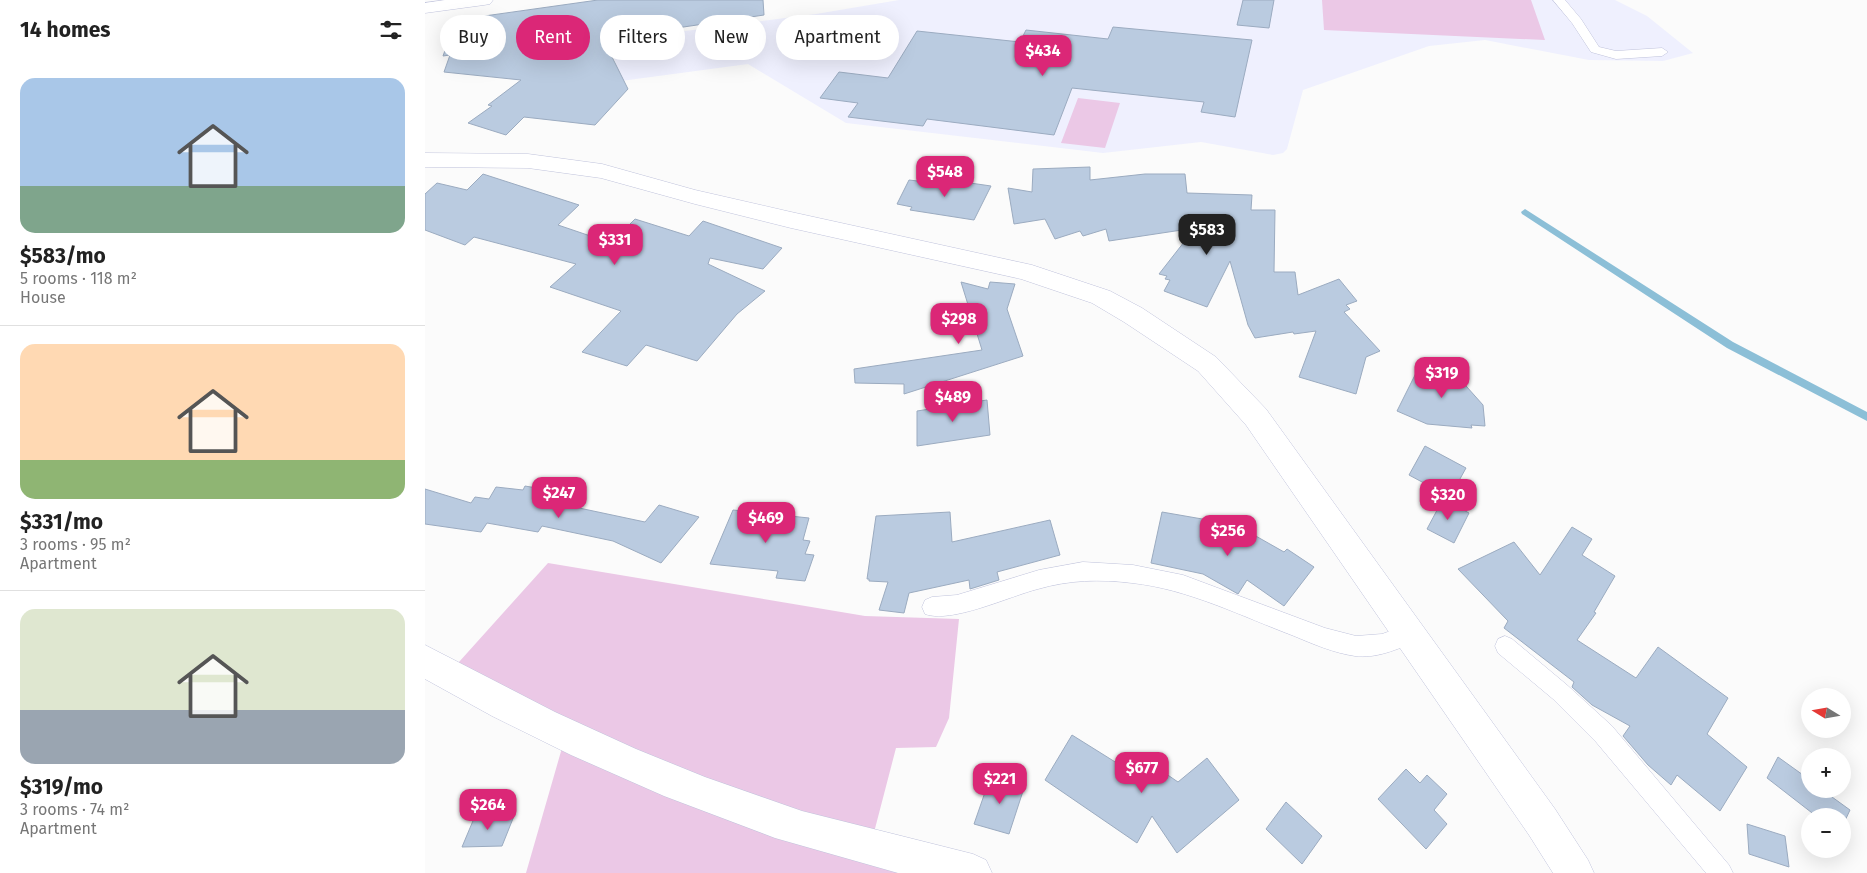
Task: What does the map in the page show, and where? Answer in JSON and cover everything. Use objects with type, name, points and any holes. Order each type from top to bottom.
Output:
[{"type":"street","points":[[425,8],[484,0]]},
{"type":"street","points":[[426,155],[528,161],[602,171],[791,220],[1024,271],[1101,297],[1133,315],[1200,359],[1232,388],[1256,417],[1289,461],[1575,873]]},
{"type":"street","points":[[425,661],[487,696],[589,747],[748,811],[855,844],[973,873]]},
{"type":"lane","points":[[1559,0],[1577,21],[1595,49],[1616,56],[1663,52]]},
{"type":"lane","points":[[932,607],[957,605],[1039,579],[1083,570],[1133,574],[1183,584],[1325,638],[1356,646],[1382,644],[1410,634]]},
{"type":"lane","points":[[1505,646],[1560,692],[1604,734],[1721,873]]},
{"type":"shaded area","points":[[899,0],[1615,0],[1647,16],[1693,53],[1663,61],[1589,60],[1485,40],[1429,46],[1303,90],[1287,149],[1283,153],[1273,155],[1201,142],[1103,153],[846,123],[748,64],[621,81],[615,60],[685,60],[685,31],[695,30],[695,60],[766,60],[766,21],[776,19],[776,60],[899,60],[899,15],[808,15]]},
{"type":"shaded area","points":[[1322,0],[1531,0],[1545,40],[1324,30]]},
{"type":"shaded area","points":[[1078,98],[1120,103],[1105,148],[1061,143]]},
{"type":"shaded area","points":[[548,563],[865,616],[959,619],[949,718],[936,747],[896,748],[871,844],[988,873],[526,873],[566,734],[450,672]]},
{"type":"building","points":[[598,0],[763,0],[764,15],[695,15],[695,25],[685,27],[685,15],[600,15],[600,60],[614,60],[628,89],[595,125],[524,117],[506,135],[468,123],[492,106],[488,105],[521,80],[444,72],[448,60],[506,60],[506,15],[492,15]]},
{"type":"building","points":[[1243,0],[1274,0],[1269,28],[1237,25]]},
{"type":"building","points":[[1113,27],[1252,40],[1235,117],[1201,112],[1204,102],[1072,88],[1054,135],[927,119],[923,126],[848,117],[858,103],[820,98],[839,72],[888,78],[917,31],[1020,42],[1026,30],[1108,39]]},
{"type":"building","points":[[1090,167],[1090,180],[1145,174],[1185,174],[1187,193],[1252,195],[1251,210],[1275,210],[1274,272],[1295,272],[1298,295],[1339,279],[1357,301],[1346,305],[1350,309],[1344,312],[1380,351],[1366,357],[1356,394],[1299,377],[1316,331],[1294,334],[1293,332],[1255,338],[1248,325],[1230,261],[1207,307],[1164,291],[1170,280],[1165,279],[1167,276],[1159,274],[1195,228],[1109,241],[1106,229],[1083,236],[1080,231],[1055,239],[1045,219],[1014,224],[1008,188],[1032,192],[1033,169]]},
{"type":"building","points":[[483,174],[579,205],[558,225],[611,243],[635,219],[689,236],[703,221],[782,248],[763,269],[710,258],[708,264],[765,291],[737,314],[697,361],[646,345],[627,366],[582,352],[621,311],[550,287],[576,264],[474,237],[465,245],[425,230],[425,194],[437,183],[467,190]]},
{"type":"building","points":[[929,177],[991,186],[974,220],[910,210],[912,207],[897,204],[909,180],[926,182]]},
{"type":"building","points":[[961,282],[988,289],[990,282],[1015,284],[1007,309],[1023,356],[904,394],[904,384],[855,383],[854,369],[982,350]]},
{"type":"building","points":[[1442,359],[1483,405],[1485,426],[1471,425],[1472,428],[1427,424],[1397,411],[1418,369]]},
{"type":"building","points":[[987,400],[990,435],[917,446],[917,411]]},
{"type":"building","points":[[1425,446],[1466,468],[1450,497],[1409,475]]},
{"type":"building","points":[[525,486],[571,494],[565,505],[645,522],[659,505],[699,517],[661,563],[613,541],[542,526],[538,532],[487,523],[481,532],[425,524],[425,489],[471,503],[475,497],[489,499],[496,487],[523,490]]},
{"type":"building","points":[[1443,499],[1469,513],[1454,543],[1427,529]]},
{"type":"building","points":[[733,510],[809,518],[803,540],[810,541],[805,554],[814,555],[805,581],[776,578],[778,571],[710,564]]},
{"type":"building","points":[[950,512],[952,542],[1050,520],[1060,555],[997,572],[999,580],[970,589],[969,580],[909,593],[904,613],[879,610],[888,582],[869,581],[867,579],[876,516]]},
{"type":"building","points":[[1162,512],[1208,520],[1248,544],[1254,535],[1284,552],[1287,549],[1314,567],[1284,606],[1247,580],[1238,594],[1203,574],[1151,563]]},
{"type":"building","points":[[1572,527],[1592,539],[1582,555],[1615,576],[1594,612],[1596,613],[1577,640],[1636,678],[1658,647],[1728,698],[1707,734],[1747,767],[1720,811],[1677,775],[1671,785],[1648,765],[1623,736],[1630,726],[1592,705],[1572,687],[1574,682],[1504,628],[1508,621],[1458,569],[1514,542],[1540,575]]},
{"type":"building","points":[[1072,735],[1128,770],[1137,754],[1178,782],[1207,758],[1239,800],[1177,853],[1152,816],[1137,843],[1045,780]]},
{"type":"building","points":[[1778,757],[1801,774],[1801,798],[1833,798],[1847,808],[1806,808],[1767,778]]},
{"type":"building","points":[[1406,769],[1420,783],[1427,775],[1447,794],[1434,810],[1447,824],[1426,849],[1378,799]]},
{"type":"building","points":[[991,775],[1025,785],[1009,834],[974,824]]},
{"type":"building","points":[[1286,802],[1322,836],[1302,864],[1266,829]]},
{"type":"building","points":[[475,816],[514,816],[502,846],[462,847]]},
{"type":"building","points":[[1747,824],[1785,836],[1789,867],[1749,854]]},
{"type":"waterway","points":[[1525,212],[1730,345],[1867,417]]}]
